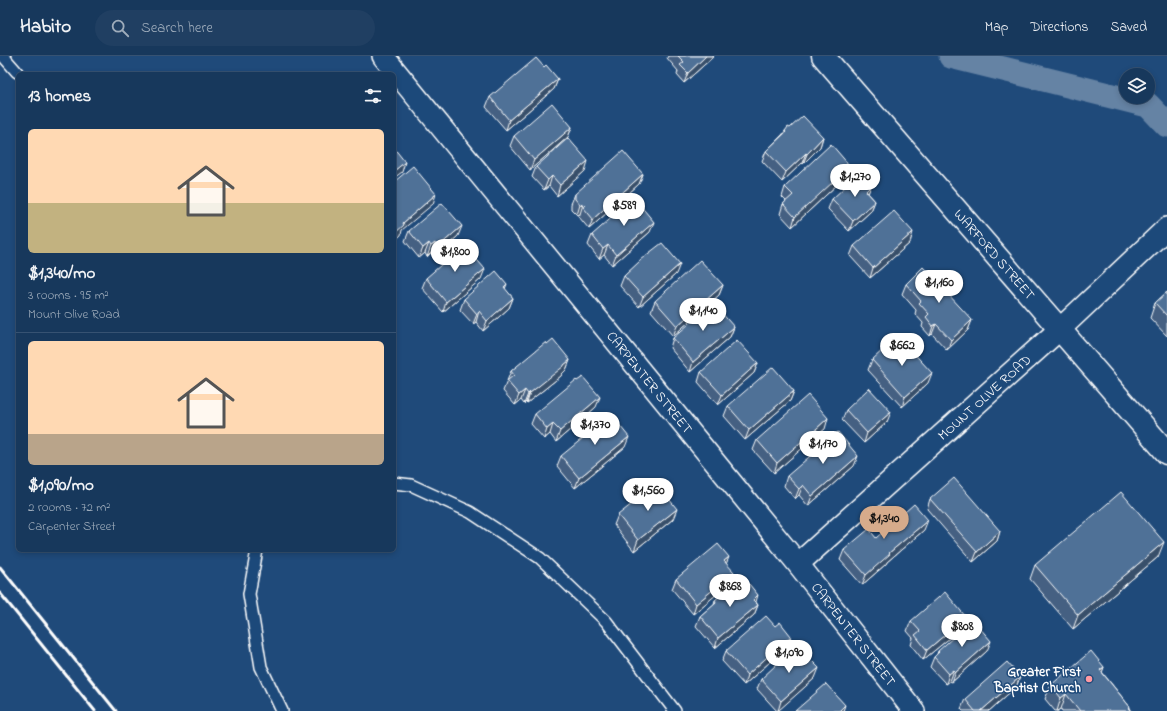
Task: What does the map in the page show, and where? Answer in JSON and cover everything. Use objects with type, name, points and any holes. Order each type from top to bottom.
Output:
[{"type":"main road","name":"WARFORD STREET","points":[[822,56],[1167,453]]},
{"type":"street","name":"CARPENTER STREET","points":[[383,56],[798,564],[914,711]]},
{"type":"street","name":"MOUNT OLIVE ROAD","points":[[798,564],[1060,329],[1167,228]]},
{"type":"lane","points":[[3,56],[17,72]]},
{"type":"lane","points":[[396,483],[410,485],[470,512],[540,558],[606,621],[675,711]]},
{"type":"lane","points":[[257,552],[249,594],[261,667],[282,711]]},
{"type":"building","points":[[678,56],[706,56],[688,73],[680,65],[684,62]]},
{"type":"building","points":[[536,58],[544,67],[546,65],[558,79],[509,120],[490,97]]},
{"type":"building","points":[[552,103],[572,127],[534,160],[514,136]]},
{"type":"building","points":[[803,116],[823,137],[807,154],[806,153],[786,172],[766,151],[786,132],[785,131],[788,127],[790,128]]},
{"type":"building","points":[[568,138],[588,161],[560,185],[552,176],[548,180],[536,167]]},
{"type":"building","points":[[831,144],[849,165],[844,169],[846,170],[795,217],[783,204],[793,195],[785,187]]},
{"type":"building","points":[[396,151],[405,162],[396,169]]},
{"type":"building","points":[[623,151],[643,174],[593,219],[583,207],[585,206],[583,204],[580,205],[575,199],[575,194]]},
{"type":"building","points":[[413,166],[436,194],[403,223],[404,225],[396,232],[396,180]]},
{"type":"building","points":[[859,174],[871,186],[866,191],[875,201],[853,221],[832,199]]},
{"type":"building","points":[[634,198],[654,222],[616,255],[608,245],[603,249],[592,235]]},
{"type":"building","points":[[442,203],[462,226],[438,247],[435,243],[431,246],[429,243],[423,248],[409,231]]},
{"type":"building","points":[[894,211],[913,232],[873,268],[854,246]]},
{"type":"building","points":[[662,243],[680,264],[643,297],[624,276],[640,260]]},
{"type":"building","points":[[464,245],[485,269],[446,302],[426,278]]},
{"type":"building","points":[[700,260],[723,285],[677,326],[655,301]]},
{"type":"building","points":[[923,267],[972,320],[951,340],[936,324],[933,326],[926,317],[929,314],[919,303],[921,301],[906,284]]},
{"type":"building","points":[[496,271],[507,284],[504,287],[513,298],[487,321],[479,311],[477,314],[464,299]]},
{"type":"building","points":[[1167,292],[1167,316],[1155,303]]},
{"type":"building","points":[[713,303],[734,327],[693,362],[673,338]]},
{"type":"building","points":[[898,336],[932,373],[905,397],[872,360]]},
{"type":"building","points":[[553,339],[570,360],[530,393],[528,394],[525,390],[519,395],[507,381],[514,375],[511,371],[546,342],[547,344]]},
{"type":"building","points":[[737,340],[758,363],[722,395],[701,372]]},
{"type":"building","points":[[773,367],[794,391],[749,430],[728,406]]},
{"type":"building","points":[[583,377],[600,397],[560,431],[553,424],[547,429],[535,414],[576,380],[577,381]]},
{"type":"building","points":[[869,388],[891,412],[867,433],[846,410]]},
{"type":"building","points":[[808,395],[828,418],[816,429],[818,432],[811,437],[809,435],[777,463],[757,440]]},
{"type":"building","points":[[611,415],[629,437],[579,478],[561,456]]},
{"type":"building","points":[[838,432],[858,456],[812,496],[803,485],[799,489],[787,476]]},
{"type":"building","points":[[954,478],[1000,531],[977,552],[930,499]]},
{"type":"building","points":[[657,484],[677,509],[638,540],[618,515]]},
{"type":"building","points":[[1121,492],[1164,542],[1078,615],[1035,565]]},
{"type":"building","points":[[914,504],[928,520],[866,575],[844,550],[869,529],[876,538]]},
{"type":"building","points":[[718,544],[729,557],[724,561],[734,572],[696,604],[676,579]]},
{"type":"building","points":[[739,580],[744,587],[749,584],[758,595],[753,600],[758,605],[718,638],[700,616],[716,602],[715,600]]},
{"type":"building","points":[[945,592],[966,617],[927,650],[915,635],[920,631],[911,621]]},
{"type":"building","points":[[766,616],[775,626],[780,622],[791,636],[747,675],[726,651]]},
{"type":"building","points":[[973,620],[991,641],[956,672],[954,670],[949,674],[934,657],[939,652],[938,651]]},
{"type":"building","points":[[793,649],[803,660],[807,656],[819,668],[781,701],[761,679]]},
{"type":"building","points":[[1091,651],[1104,667],[1100,670],[1132,711],[1080,711],[1066,694],[1061,698],[1051,685]]},
{"type":"building","points":[[1007,662],[1020,677],[981,711],[975,711],[965,699]]},
{"type":"building","points":[[826,684],[845,705],[839,711],[795,711]]},
{"type":"waterway","points":[[951,56],[1148,105],[1167,125]]},
{"type":"railway","points":[[0,567],[116,711]]},
{"type":"railway","points":[[0,593],[95,711]]},
{"type":"place","name":"Greater First Baptist Church","points":[[1089,679]]}]
